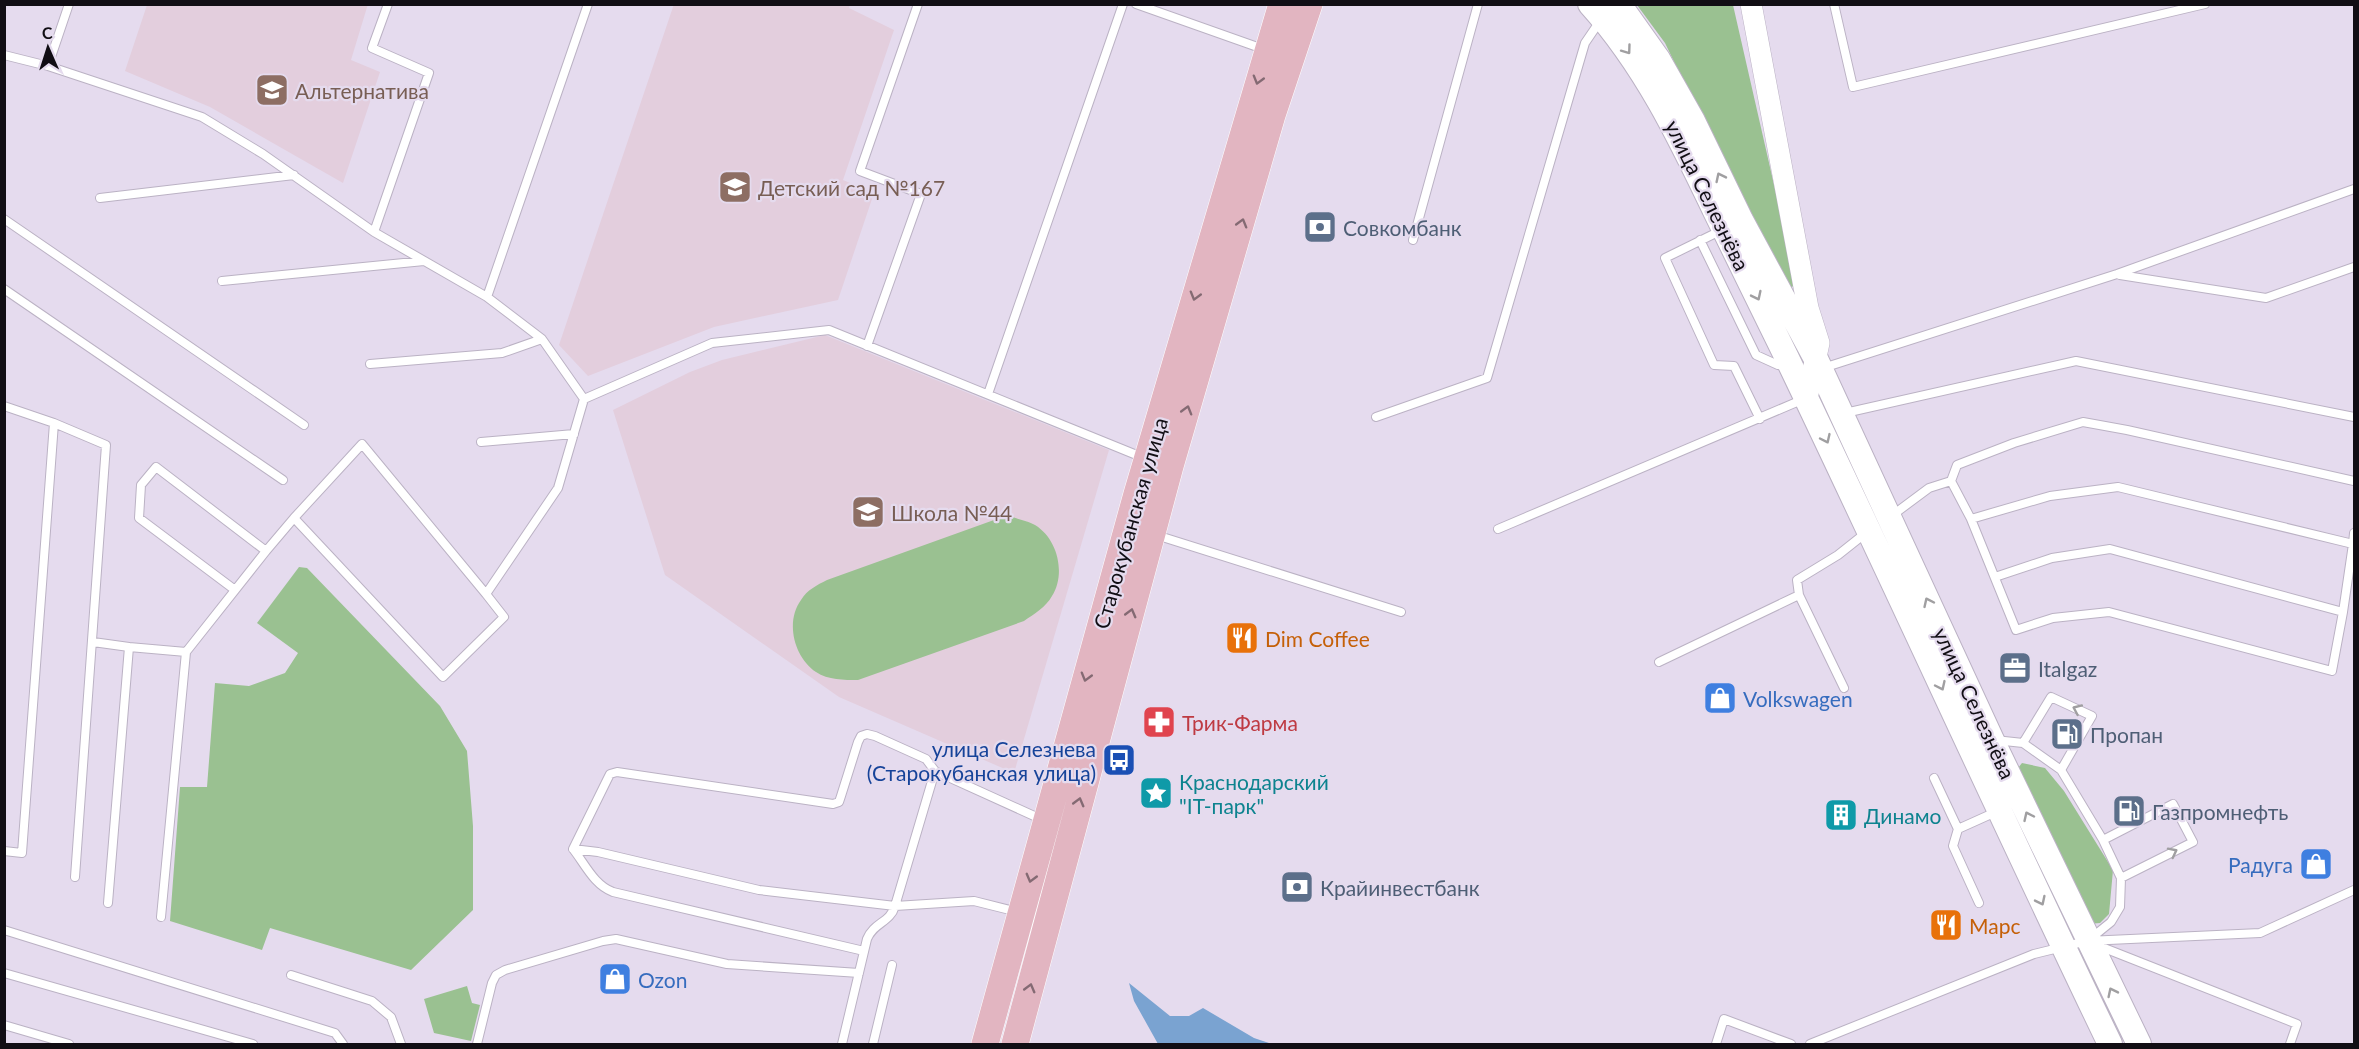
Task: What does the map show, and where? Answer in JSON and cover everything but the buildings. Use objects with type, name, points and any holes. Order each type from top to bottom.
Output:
[{"type":"main road","name":"Старокубанская улица","points":[[1015,1044],[1152,534],[1159,463],[1267,50],[1282,4]]},
{"type":"main road","name":"Старокубанская улица","points":[[986,1044],[1046,821],[1159,463],[1309,4]]},
{"type":"main road","name":"улица Селезнёва","points":[[1606,8],[1732,224],[1779,289],[1841,414],[1879,524]]},
{"type":"main road","name":"улица Селезнёва","points":[[1732,224],[1791,366],[1879,524],[1981,745],[2087,941],[2139,1044]]},
{"type":"main road","name":"улица Селезнёва","points":[[1981,745],[1998,811],[2110,1044]]},
{"type":"street","name":"улица Селезнёва","points":[[1751,4],[1808,308],[1819,343],[1818,364],[1807,398]]},
{"type":"street","points":[[1779,289],[1784,298],[1795,298],[1800,294],[1803,281]]},
{"type":"lane","points":[[48,66],[69,4]]},
{"type":"lane","points":[[374,232],[429,73],[372,48],[388,4]]},
{"type":"lane","points":[[487,297],[588,4]]},
{"type":"lane","points":[[867,346],[921,194],[860,171],[918,4]]},
{"type":"lane","points":[[988,394],[1123,4]]},
{"type":"lane","points":[[1136,4],[1267,50]]},
{"type":"lane","points":[[1163,14],[1166,4]]},
{"type":"lane","points":[[1413,240],[1478,4]]},
{"type":"lane","points":[[1834,4],[1853,87],[2205,4]]},
{"type":"lane","points":[[1376,417],[1487,378],[1585,43],[1606,8]]},
{"type":"lane","points":[[4,55],[48,66],[202,117],[294,175],[374,232],[487,297],[542,339],[584,399]]},
{"type":"lane","points":[[100,198],[294,175]]},
{"type":"lane","points":[[1818,364],[2116,274],[2355,189]]},
{"type":"lane","points":[[4,219],[304,425]]},
{"type":"lane","points":[[1732,224],[1665,258],[1714,365],[1734,366],[1760,419]]},
{"type":"lane","points":[[1700,240],[1756,355],[1778,365],[1791,366]]},
{"type":"lane","points":[[222,281],[425,261]]},
{"type":"lane","points":[[2116,274],[2266,298],[2355,267]]},
{"type":"lane","points":[[4,288],[283,480]]},
{"type":"lane","points":[[584,399],[712,343],[829,330],[1159,463]]},
{"type":"lane","points":[[370,364],[502,353],[542,339]]},
{"type":"lane","points":[[1841,414],[2076,361],[2355,417]]},
{"type":"lane","points":[[1498,529],[1807,398]]},
{"type":"lane","points":[[486,594],[558,488],[584,399]]},
{"type":"lane","points":[[4,406],[54,423],[106,445],[75,877]]},
{"type":"lane","points":[[2355,481],[2083,422],[2014,443],[1957,465],[1951,481],[1971,519],[2016,630],[2053,618],[2109,612],[2332,671],[2353,563],[2355,533]]},
{"type":"lane","points":[[4,851],[22,853],[54,423]]},
{"type":"lane","points":[[481,442],[574,434]]},
{"type":"lane","points":[[161,917],[186,652],[266,551],[294,518],[362,444],[504,617],[443,677],[294,518]]},
{"type":"lane","points":[[235,590],[139,518],[141,485],[156,467],[266,551]]},
{"type":"lane","points":[[1844,688],[1799,595],[1797,580],[1838,555],[1929,488],[1951,481]]},
{"type":"lane","points":[[1971,519],[2050,496],[2118,487],[2353,544]]},
{"type":"lane","points":[[1152,534],[1401,612]]},
{"type":"lane","points":[[1995,577],[2052,558],[2110,549],[2343,612]]},
{"type":"lane","points":[[1659,662],[1799,595]]},
{"type":"lane","points":[[93,642],[186,652]]},
{"type":"lane","points":[[108,903],[129,646]]},
{"type":"lane","points":[[2023,743],[2052,697],[2092,716],[2061,770]]},
{"type":"lane","points":[[573,849],[610,774],[617,772],[833,804],[839,802],[858,742],[861,736],[867,734],[926,759],[935,771],[1046,821]]},
{"type":"lane","points":[[1981,745],[2023,743],[2061,770],[2103,840],[2121,879],[2120,907],[2111,922],[2087,941]]},
{"type":"lane","points":[[842,1044],[846,1007],[859,973],[870,931],[892,916],[935,771]]},
{"type":"lane","points":[[1934,778],[1958,830],[1953,846],[1979,903]]},
{"type":"lane","points":[[2103,840],[2173,804],[2193,842],[2121,879]]},
{"type":"lane","points":[[1958,830],[1998,811]]},
{"type":"lane","points":[[573,849],[759,891],[895,906],[974,901],[1021,912]]},
{"type":"lane","points":[[573,849],[604,888],[864,951]]},
{"type":"lane","points":[[1810,1044],[2034,954],[2087,941],[2260,933],[2355,890]]},
{"type":"lane","points":[[4,930],[335,1033],[343,1044]]},
{"type":"lane","points":[[477,1044],[496,975],[505,970],[603,941],[627,940],[727,964],[859,973]]},
{"type":"lane","points":[[2087,941],[2296,1024],[2290,1044]]},
{"type":"lane","points":[[873,1044],[892,965]]},
{"type":"lane","points":[[4,973],[253,1044]]},
{"type":"lane","points":[[291,975],[372,1001],[391,1017],[401,1044]]},
{"type":"lane","points":[[1716,1044],[1724,1019],[1791,1044]]},
{"type":"lane","points":[[4,1024],[69,1044]]},
{"type":"shaded area","name":"Альтернатива","points":[[368,4],[351,60],[380,72],[343,183],[210,107],[125,71],[147,5]]},
{"type":"shaded area","name":"Детский сад №167","points":[[674,4],[850,5],[849,8],[894,30],[843,180],[874,193],[838,300],[714,327],[588,376],[559,345]]},
{"type":"shaded area","name":"Школа №44","points":[[825,335],[1109,450],[1014,773],[839,697],[665,575],[613,410],[690,372],[722,360]]},
{"type":"green space","points":[[1637,5],[1733,5],[1796,281],[1789,292],[1781,283],[1665,43]]},
{"type":"green space","points":[[1013,517],[1033,524],[1043,531],[1054,548],[1059,568],[1056,587],[1049,600],[1040,610],[1024,621],[858,680],[826,677],[808,666],[802,658],[794,639],[794,618],[801,600],[812,588],[827,580],[994,520]]},
{"type":"green space","points":[[299,567],[307,568],[440,706],[467,751],[473,826],[473,910],[411,970],[270,928],[262,950],[170,921],[180,787],[207,787],[215,683],[249,686],[285,673],[298,653],[257,623]]},
{"type":"green space","points":[[2022,763],[2045,768],[2064,791],[2113,870],[2109,914],[2100,923],[2088,924],[2014,773]]},
{"type":"green space","points":[[467,986],[472,1003],[480,1005],[471,1041],[434,1033],[424,999]]},
{"type":"water","points":[[1129,983],[1170,1016],[1189,1016],[1203,1008],[1254,1038],[1272,1044],[1158,1044],[1134,1001]]},
{"type":"place","name":"Альтернатива","points":[[272,90]]},
{"type":"place","name":"Детский сад №167","points":[[735,187]]},
{"type":"place","name":"Совкомбанк","points":[[1320,227]]},
{"type":"place","name":"Школа №44","points":[[868,512]]},
{"type":"place","name":"Dim Coffee","points":[[1242,638]]},
{"type":"place","name":"Italgaz","points":[[2015,668]]},
{"type":"place","name":"Volkswagen","points":[[1720,698]]},
{"type":"place","name":"Трик-Фарма","points":[[1159,722]]},
{"type":"place","name":"Пропан","points":[[2067,734]]},
{"type":"place","name":"улица Селезнева (Старокубанская улица)","points":[[1119,760]]},
{"type":"place","name":"Краснодарский \"IT-парк\"","points":[[1156,793]]},
{"type":"place","name":"Газпромнефть","points":[[2129,811]]},
{"type":"place","name":"Динамо","points":[[1841,815]]},
{"type":"place","name":"Радуга","points":[[2316,864]]},
{"type":"place","name":"Крайинвестбанк","points":[[1297,887]]},
{"type":"place","name":"Марс","points":[[1946,925]]},
{"type":"place","name":"Ozon","points":[[615,979]]}]
